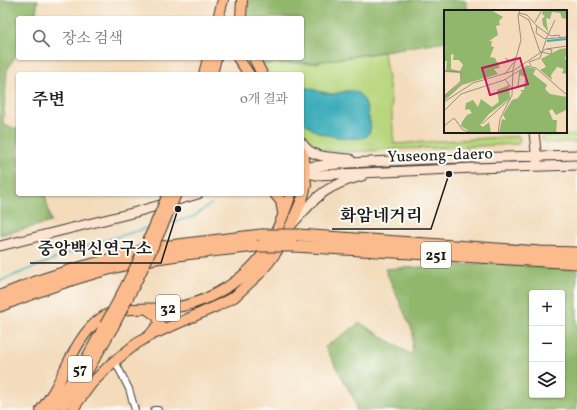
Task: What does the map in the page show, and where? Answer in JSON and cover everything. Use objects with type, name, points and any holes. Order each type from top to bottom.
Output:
[{"type":"highway","name":"251","points":[[0,296],[38,281],[75,269],[153,248],[261,235],[298,235],[540,252],[577,253]]},
{"type":"highway","name":"251","points":[[0,306],[40,290],[115,267],[152,259],[257,246],[294,246],[577,263]]},
{"type":"highway","points":[[0,312],[33,298],[40,290]]},
{"type":"main road","points":[[219,16],[223,0]]},
{"type":"main road","points":[[225,16],[229,0]]},
{"type":"main road","points":[[241,16],[242,0]]},
{"type":"main road","points":[[204,72],[208,60]]},
{"type":"main road","points":[[212,72],[216,60]]},
{"type":"main road","points":[[239,60],[248,72]]},
{"type":"main road","points":[[255,60],[261,72]]},
{"type":"main road","points":[[534,133],[537,166]]},
{"type":"main road","points":[[304,147],[320,156],[373,162]]},
{"type":"main road","name":"Yuseong-daero","points":[[304,171],[310,167],[316,166],[373,162],[577,155]]},
{"type":"main road","name":"Yuseong-daero","points":[[304,172],[316,175],[388,171],[577,165]]},
{"type":"main road","name":"32","points":[[41,410],[56,389],[87,330],[99,319],[107,314],[128,309],[184,306],[208,298],[233,284],[255,264],[287,222],[315,198],[332,186],[362,176],[388,171]]},
{"type":"main road","points":[[304,176],[306,185],[304,191]]},
{"type":"main road","name":"57","points":[[59,410],[82,380],[156,225],[167,196]]},
{"type":"main road","name":"57","points":[[51,410],[109,326],[142,272],[158,239],[175,196]]},
{"type":"main road","points":[[0,246],[136,212],[191,196]]},
{"type":"main road","points":[[277,196],[281,201],[287,222],[297,212],[302,196]]},
{"type":"main road","name":"32","points":[[72,410],[91,384],[115,361],[149,336],[234,297],[259,274],[282,244],[287,222],[286,208],[290,196]]},
{"type":"main road","points":[[147,309],[158,317],[158,324],[149,336]]},
{"type":"street","points":[[115,361],[129,389],[135,410]]},
{"type":"green space","points":[[0,0],[38,0],[35,16],[16,16],[16,55],[7,70],[3,125],[16,128],[16,196],[45,196],[51,222],[0,235]]},
{"type":"green space","points":[[248,0],[465,0],[468,10],[444,10],[444,41],[312,63],[263,64],[260,60],[304,60],[304,16],[247,16]]},
{"type":"green space","points":[[384,52],[391,101],[394,144],[519,136],[520,142],[518,144],[354,152],[330,150],[312,145],[305,137],[304,122],[320,133],[357,139],[370,123],[365,101],[346,91],[333,94],[304,88],[304,72],[268,72],[263,64],[312,63]]},
{"type":"green space","points":[[577,135],[577,142],[547,143],[542,139],[542,136]]},
{"type":"green space","points":[[491,263],[577,270],[577,410],[356,410],[356,403],[325,347],[360,323],[412,355],[413,332],[385,269]]},
{"type":"water","points":[[304,87],[329,94],[344,91],[353,91],[358,93],[366,104],[371,126],[369,134],[364,138],[344,138],[319,133],[304,122]]},
{"type":"waterway","points":[[168,223],[193,217],[211,204]]},
{"type":"waterway","points":[[0,281],[84,247],[150,227]]},
{"type":"place","name":"화암네거리","points":[[449,174]]},
{"type":"place","name":"중앙백신연구소","points":[[178,209]]}]
